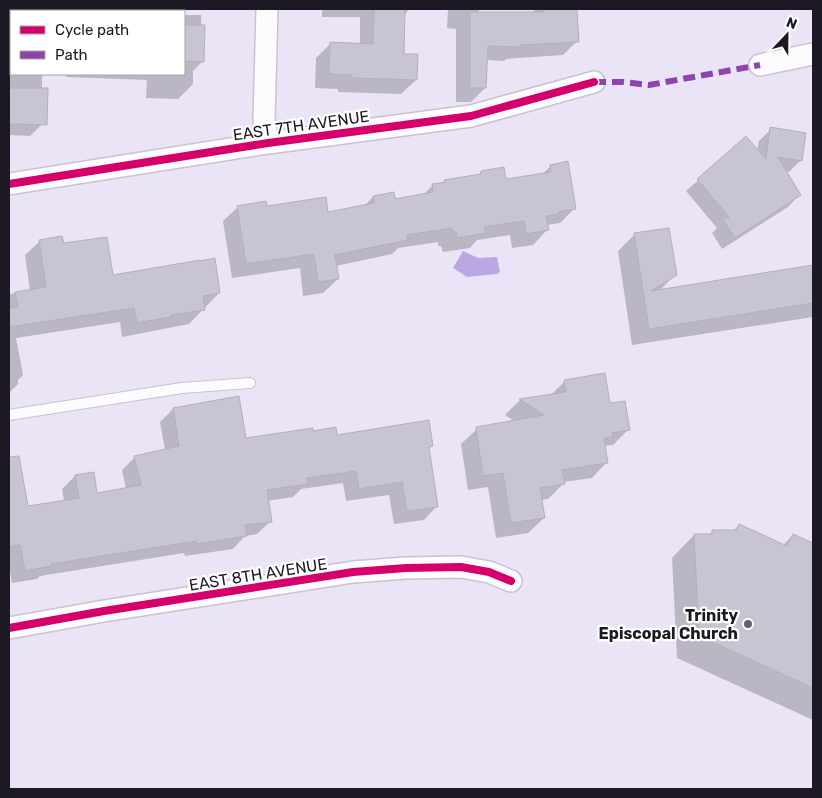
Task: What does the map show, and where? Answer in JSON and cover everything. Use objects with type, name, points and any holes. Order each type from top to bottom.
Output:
[{"type":"street","points":[[267,9],[264,120],[268,143]]},
{"type":"street","points":[[760,64],[813,54]]},
{"type":"street","name":"EAST 7TH AVENUE","points":[[9,184],[268,143],[471,116],[594,82]]},
{"type":"street","name":"EAST 8TH AVENUE","points":[[9,628],[104,611],[353,572],[406,568],[461,567],[489,572],[512,581]]},
{"type":"lane","points":[[9,415],[182,388],[250,383]]},
{"type":"shaded area","points":[[463,251],[478,258],[497,257],[500,272],[497,274],[467,277],[453,268]]},
{"type":"building","points":[[374,9],[405,9],[404,54],[418,54],[417,80],[352,78],[352,75],[329,74],[330,42],[373,44]]},
{"type":"building","points":[[543,9],[577,9],[579,42],[520,45],[520,47],[488,46],[486,88],[470,88],[470,12],[543,12]]},
{"type":"building","points":[[185,25],[205,25],[204,62],[185,61]]},
{"type":"building","points":[[9,88],[48,88],[47,125],[9,124]]},
{"type":"building","points":[[770,127],[806,133],[802,161],[778,157],[801,195],[735,238],[723,220],[729,217],[697,179],[746,136],[766,159]]},
{"type":"building","points":[[568,161],[576,209],[546,216],[549,230],[526,234],[524,221],[484,227],[486,233],[457,238],[456,232],[453,232],[452,228],[407,235],[408,240],[335,255],[339,279],[318,282],[314,254],[246,264],[237,206],[266,201],[267,206],[326,197],[328,212],[374,203],[373,196],[394,192],[395,199],[433,192],[432,184],[445,182],[444,180],[481,174],[481,171],[504,167],[506,179],[551,172],[550,165]]},
{"type":"building","points":[[669,228],[677,275],[651,291],[813,265],[813,303],[649,329],[634,233]]},
{"type":"building","points":[[62,236],[64,243],[107,237],[113,275],[215,258],[220,293],[203,296],[205,310],[137,323],[134,308],[9,327],[9,308],[18,307],[15,292],[46,287],[39,240]]},
{"type":"building","points":[[605,373],[610,403],[625,401],[630,430],[612,433],[613,437],[604,438],[608,463],[562,470],[565,484],[540,488],[545,518],[511,523],[503,473],[483,476],[476,427],[544,415],[519,399],[566,392],[564,380]]},
{"type":"building","points":[[239,396],[246,438],[313,428],[313,431],[336,427],[337,435],[429,420],[433,446],[429,447],[438,507],[407,511],[402,482],[359,489],[356,471],[307,478],[308,484],[267,490],[272,522],[245,525],[247,536],[197,544],[197,541],[95,557],[51,564],[52,566],[25,571],[20,545],[9,547],[9,457],[19,456],[28,506],[79,498],[75,475],[94,472],[97,493],[141,485],[134,456],[179,446],[173,408]]},
{"type":"building","points":[[739,524],[787,546],[793,534],[813,543],[813,688],[699,636],[694,534],[712,534],[712,530],[736,530]]},
{"type":"marked path","points":[[594,82],[623,82],[649,85],[760,65]]},
{"type":"cycle path","points":[[9,184],[268,143],[471,116],[594,82]]},
{"type":"cycle path","points":[[9,628],[104,611],[353,572],[406,568],[461,567],[489,572],[511,581]]},
{"type":"place","name":"Trinity Episcopal Church","points":[[748,624]]}]
